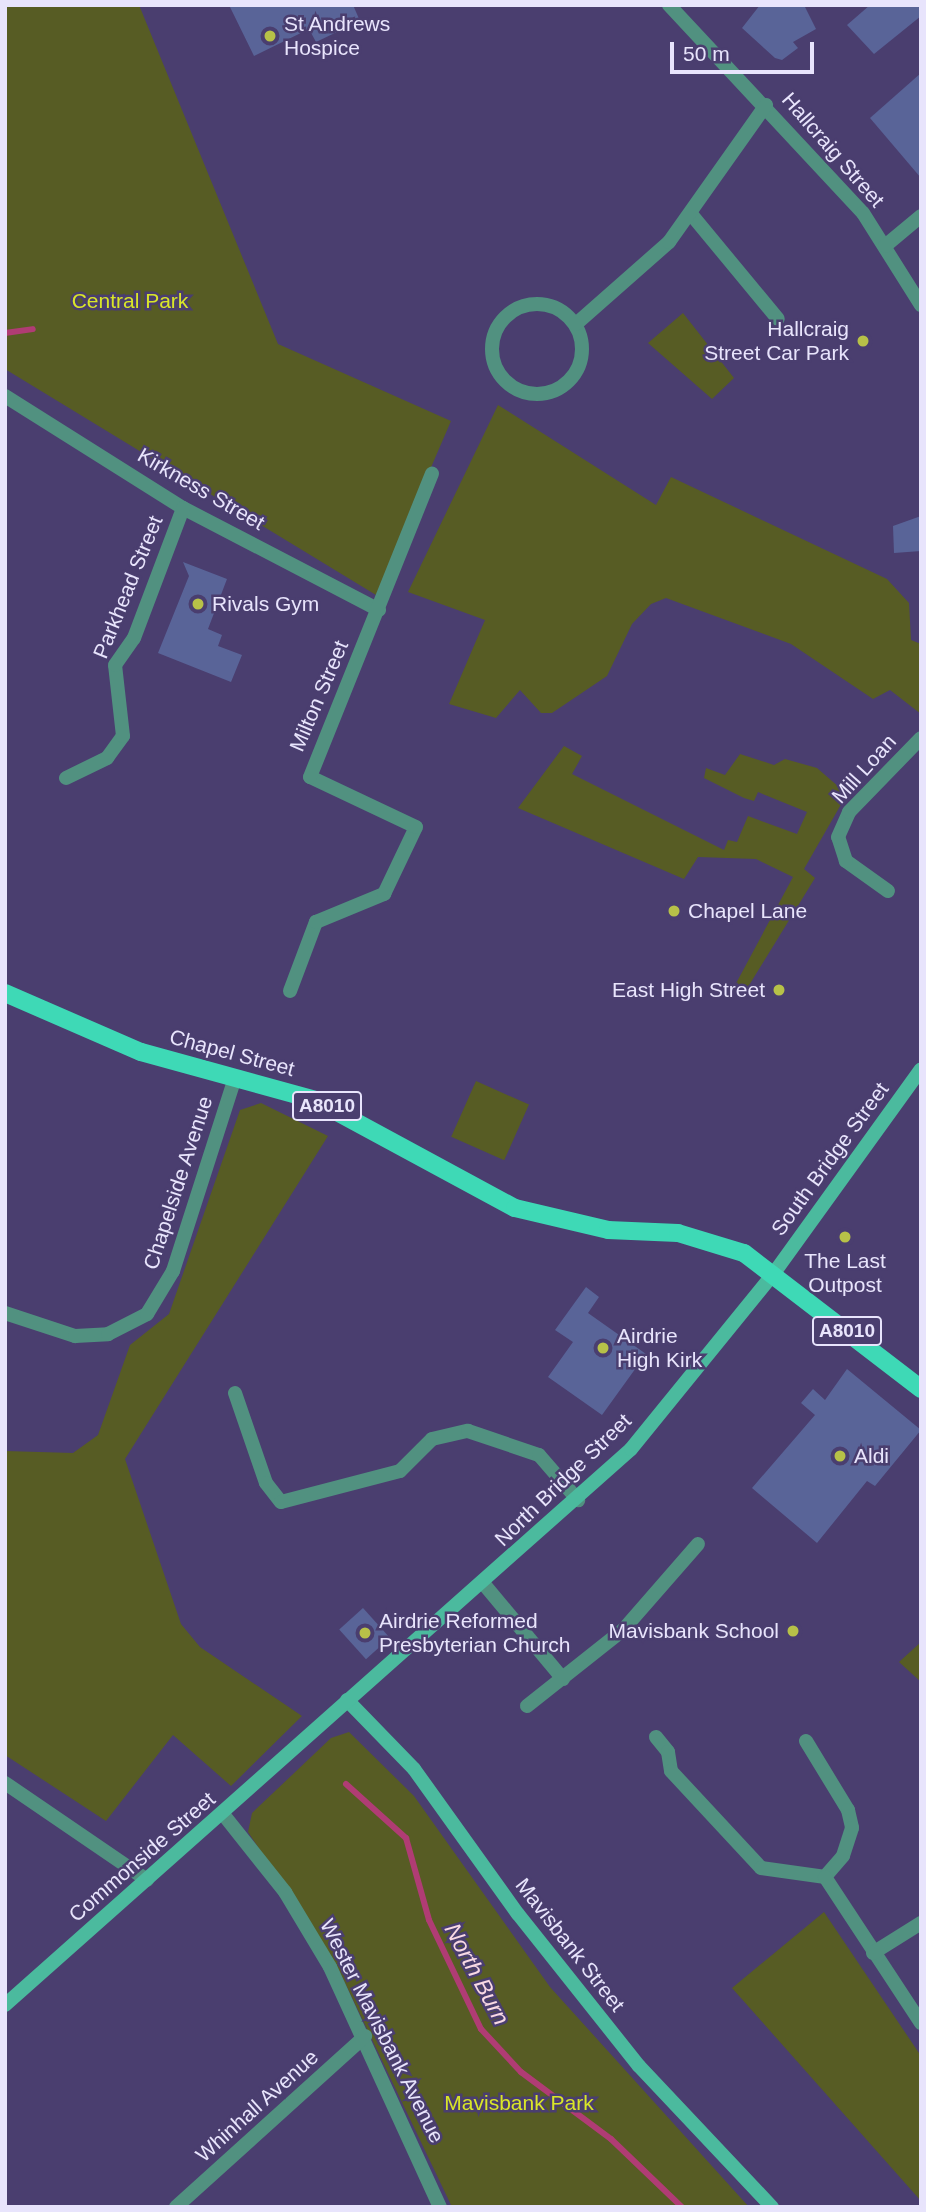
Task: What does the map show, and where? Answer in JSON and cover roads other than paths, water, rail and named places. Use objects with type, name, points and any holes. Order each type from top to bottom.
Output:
[{"type":"main road","name":"Chapel Street","points":[[5,993],[141,1052],[315,1100],[514,1208],[581,1226],[639,1228],[724,1244],[774,1273]]},
{"type":"main road","name":"South Bridge Street","points":[[774,1273],[921,1069]]},
{"type":"main road","name":"A8010","points":[[774,1273],[921,1389]]},
{"type":"main road","name":"North Bridge Street","points":[[305,1737],[578,1500],[631,1449],[774,1273]]},
{"type":"main road","name":"Mavisbank Street","points":[[347,1700],[414,1769],[518,1914],[639,2066],[772,2207]]},
{"type":"main road","name":"Commonside Street","points":[[5,2005],[223,1814],[305,1737]]},
{"type":"street","name":"Hallcraig Street","points":[[669,5],[766,105],[885,246],[921,305]]},
{"type":"street","points":[[576,324],[669,242],[766,105]]},
{"type":"street","points":[[691,214],[778,319]]},
{"type":"street","points":[[885,246],[921,216]]},
{"type":"street","points":[[552,306],[576,324],[583,353],[565,385],[529,394],[503,379],[493,337],[510,312],[552,306]]},
{"type":"street","name":"Kirkness Street","points":[[5,396],[183,508],[379,610]]},
{"type":"street","name":"Milton Street","points":[[290,991],[316,922],[384,894],[416,827],[310,777],[432,474]]},
{"type":"street","name":"Parkhead Street","points":[[66,778],[107,758],[122,736],[115,665],[134,638],[183,508]]},
{"type":"street","name":"Mill Loan","points":[[888,891],[846,861],[838,837],[849,812],[921,738]]},
{"type":"street","name":"Chapelside Avenue","points":[[5,1313],[75,1336],[108,1334],[147,1314],[173,1272],[235,1078]]},
{"type":"street","points":[[235,1394],[266,1483],[281,1503],[400,1471],[432,1439],[468,1431],[539,1455],[578,1500]]},
{"type":"street","points":[[527,1706],[623,1630],[698,1544]]},
{"type":"street","points":[[483,1583],[564,1679]]},
{"type":"street","points":[[656,1737],[668,1752],[671,1771],[761,1868],[825,1877]]},
{"type":"street","points":[[806,1741],[848,1810],[852,1828],[843,1856],[825,1877]]},
{"type":"street","points":[[5,1783],[147,1881]]},
{"type":"street","name":"Wester Mavisbank Avenue","points":[[223,1814],[291,1902],[365,2036],[440,2207]]},
{"type":"street","points":[[825,1877],[873,1954],[921,2023]]},
{"type":"street","points":[[873,1954],[921,1923]]},
{"type":"street","name":"Whinhall Avenue","points":[[176,2207],[365,2036]]},
{"type":"waterway","points":[[5,333],[33,329]]},
{"type":"waterway","name":"North Burn","points":[[346,1784],[406,1838],[429,1920],[481,2029],[521,2072],[611,2139],[682,2207]]},
{"type":"place","name":"St Andrews Hospice","points":[[270,36]]},
{"type":"place","name":"Hallcraig Street Car Park","points":[[863,341]]},
{"type":"place","name":"Rivals Gym","points":[[198,604]]},
{"type":"place","name":"Chapel Lane","points":[[674,911]]},
{"type":"place","name":"East High Street","points":[[779,990]]},
{"type":"place","name":"The Last Outpost","points":[[845,1237]]},
{"type":"place","name":"Airdrie High Kirk","points":[[603,1348]]},
{"type":"place","name":"Aldi","points":[[840,1456]]},
{"type":"place","name":"Mavisbank School","points":[[793,1631]]},
{"type":"place","name":"Airdrie Reformed Presbyterian Church","points":[[365,1633]]},
{"type":"park label","name":"Central Park","points":[[130,301]]},
{"type":"park label","name":"Mavisbank Park","points":[[519,2103]]}]
